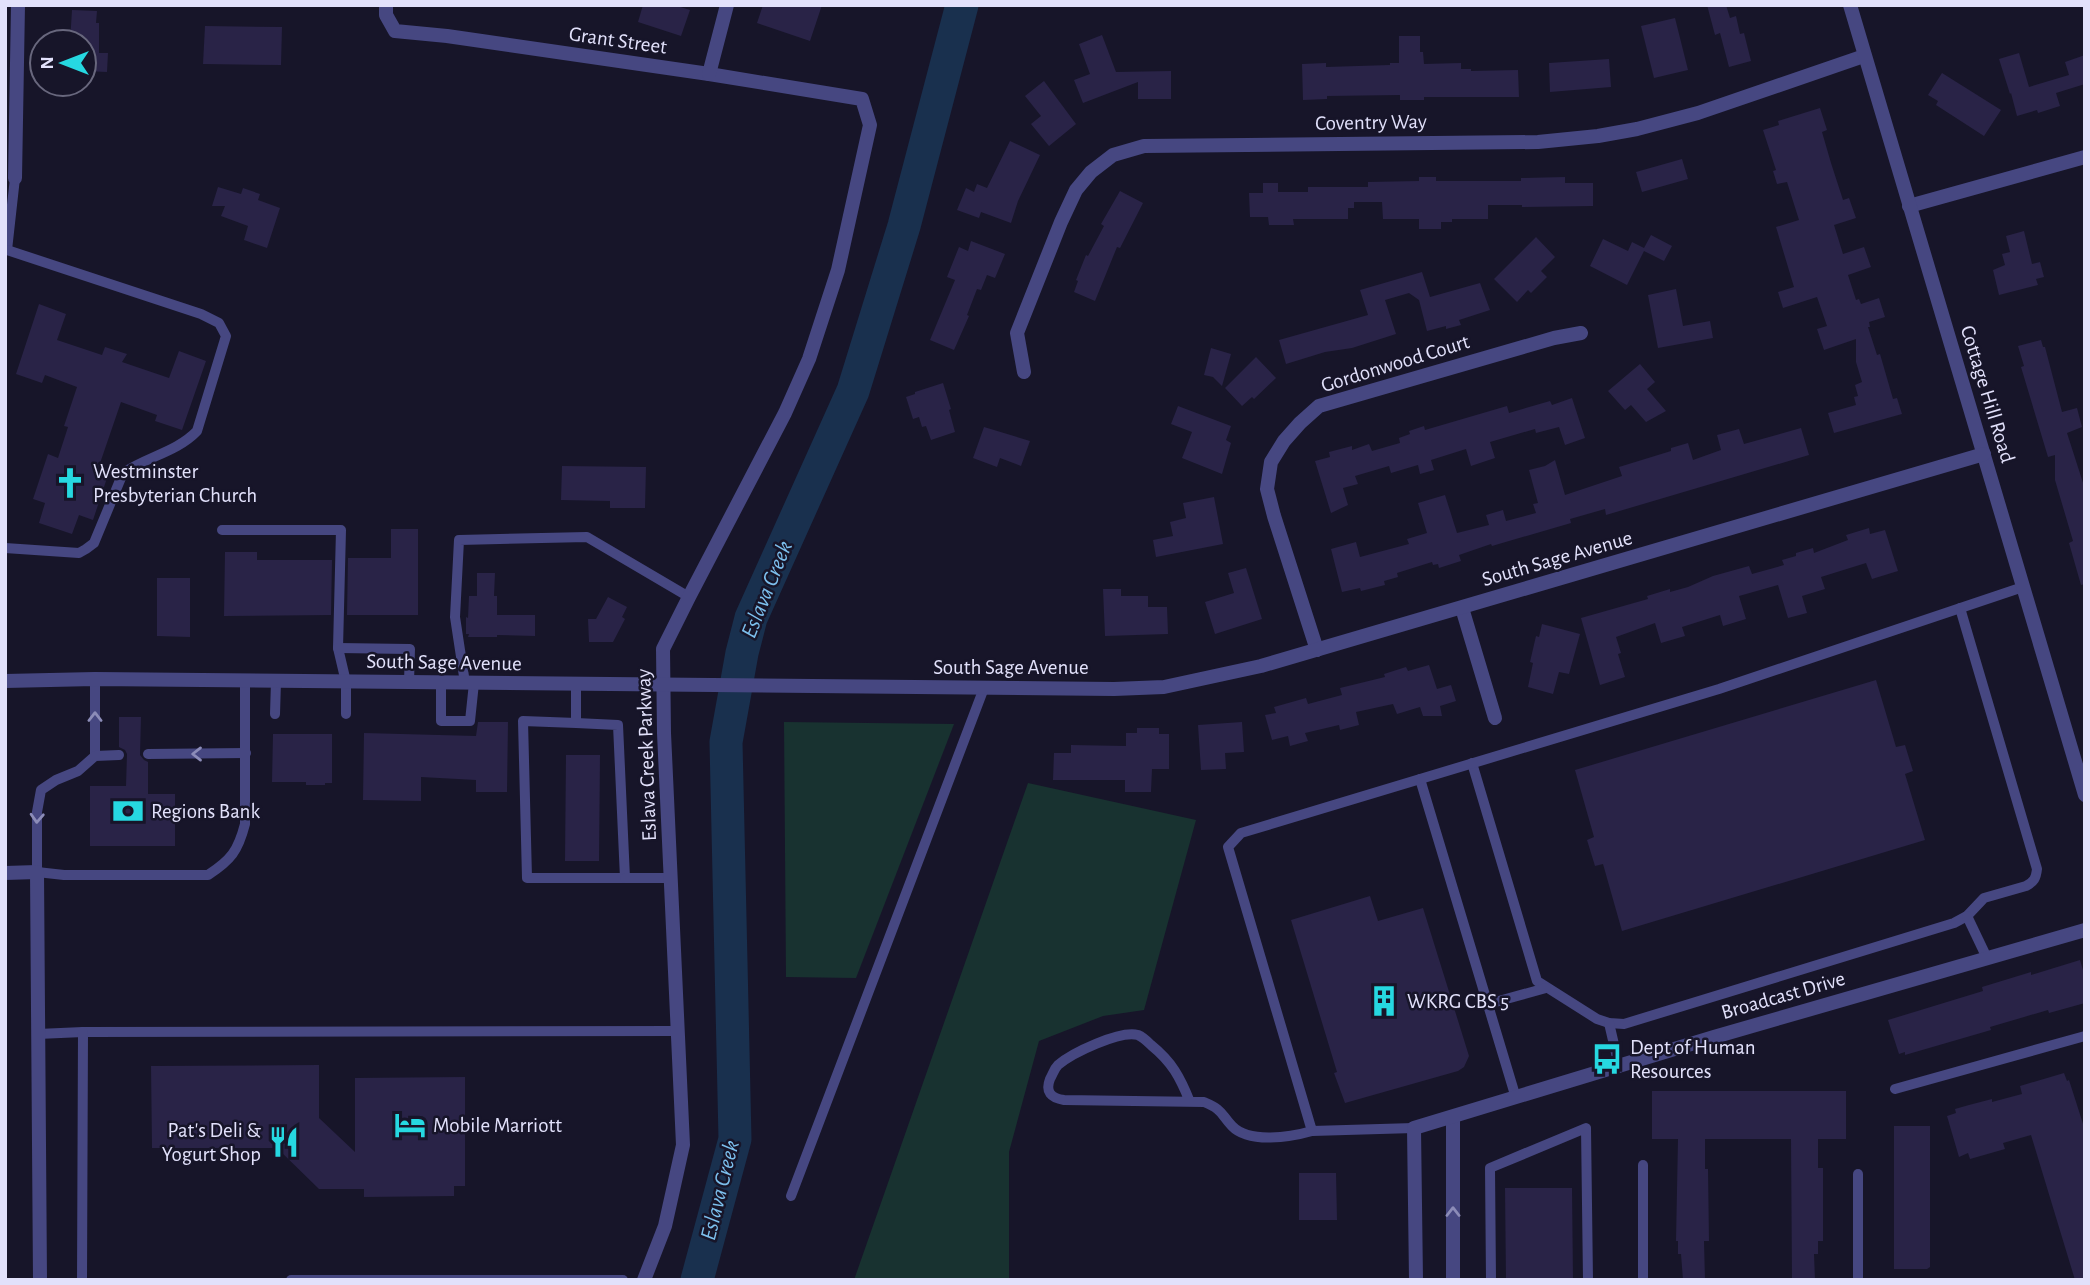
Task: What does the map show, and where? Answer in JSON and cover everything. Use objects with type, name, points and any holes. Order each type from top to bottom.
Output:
[{"type":"street","points":[[15,178],[18,5]]},
{"type":"street","name":"Grant Street","points":[[386,5],[386,15],[395,31],[447,36],[709,74],[862,99]]},
{"type":"street","points":[[709,74],[727,5]]},
{"type":"street","name":"Cottage Hill Road","points":[[1850,5],[2085,795]]},
{"type":"street","name":"Coventry Way","points":[[1024,372],[1017,333],[1061,222],[1076,190],[1091,172],[1113,155],[1144,145],[1538,142],[1598,136],[1698,113],[1864,56]]},
{"type":"street","name":"Eslava Creek Parkway","points":[[644,1280],[665,1226],[683,1145],[663,649],[785,413],[809,359],[838,270],[870,125],[862,99]]},
{"type":"street","points":[[1909,206],[2085,157]]},
{"type":"street","name":"Gordonwood Court","points":[[1317,650],[1273,516],[1267,489],[1271,462],[1284,441],[1319,407],[1553,338],[1581,333]]},
{"type":"street","name":"South Sage Avenue","points":[[5,681],[95,679],[1114,689],[1164,687],[1261,666],[1984,454]]},
{"type":"street","points":[[1462,608],[1495,718]]},
{"type":"street","points":[[5,873],[37,872],[40,1280]]},
{"type":"street","name":"Broadcast Drive","points":[[1414,1129],[1619,1066],[2085,930]]},
{"type":"street","points":[[1453,1117],[1453,1280]]},
{"type":"street","points":[[1414,1129],[1416,1280]]},
{"type":"lane","points":[[5,548],[25,547],[79,553],[94,542],[123,473],[186,442],[197,431],[226,336],[219,323],[201,314],[6,250],[15,178]]},
{"type":"lane","points":[[222,530],[341,530],[338,648],[346,682],[346,714]]},
{"type":"lane","points":[[441,682],[441,721],[470,721],[470,683],[455,617],[460,540],[587,537],[689,597]]},
{"type":"lane","points":[[1312,1131],[1228,847],[1241,832],[1719,689],[2023,587]]},
{"type":"lane","points":[[1472,763],[1535,977],[1546,988],[1597,1019],[1609,1023],[1624,1024],[1954,923],[1967,916],[1984,898],[2032,883],[2037,869],[1960,608]]},
{"type":"lane","points":[[338,648],[410,649],[409,682]]},
{"type":"lane","points":[[95,679],[95,756]]},
{"type":"lane","points":[[120,755],[95,756],[78,771],[41,790],[37,812],[37,872],[64,875],[208,875],[227,863],[240,845],[245,824],[245,681]]},
{"type":"lane","points":[[275,714],[276,681]]},
{"type":"lane","points":[[576,684],[576,723]]},
{"type":"lane","points":[[791,1196],[984,688]]},
{"type":"lane","points":[[625,878],[618,725],[523,721],[527,878],[625,878],[671,878]]},
{"type":"lane","points":[[148,754],[246,754]]},
{"type":"lane","points":[[1420,779],[1516,1098]]},
{"type":"lane","points":[[1967,916],[1987,958]]},
{"type":"lane","points":[[1488,1004],[1546,988]]},
{"type":"lane","points":[[1609,1023],[1619,1066]]},
{"type":"lane","points":[[38,1034],[678,1031]]},
{"type":"lane","points":[[82,1280],[83,1032]]},
{"type":"lane","points":[[1190,1102],[1178,1073],[1161,1053],[1140,1035],[1117,1036],[1071,1056],[1056,1067],[1047,1086],[1049,1094],[1064,1100],[1190,1102],[1204,1102],[1222,1111],[1239,1132],[1253,1136],[1291,1137],[1312,1131],[1414,1129]]},
{"type":"lane","points":[[1895,1089],[2085,1036]]},
{"type":"lane","points":[[1491,1280],[1490,1168],[1586,1129],[1588,1280]]},
{"type":"lane","points":[[1643,1165],[1643,1280]]},
{"type":"lane","points":[[1858,1174],[1858,1280]]},
{"type":"lane","points":[[291,1280],[623,1280]]},
{"type":"green space","points":[[784,722],[954,724],[856,978],[786,977]]},
{"type":"green space","points":[[1028,783],[1196,820],[1144,1010],[1103,1016],[1039,1041],[1009,1152],[1009,1280],[854,1280]]},
{"type":"building","points":[[643,5],[674,5],[690,10],[681,36],[638,22]]},
{"type":"building","points":[[763,5],[822,5],[810,41],[757,23]]},
{"type":"building","points":[[1707,5],[1726,5],[1730,18],[1736,16],[1740,34],[1744,33],[1751,61],[1729,67],[1720,33],[1715,35]]},
{"type":"building","points":[[72,10],[97,11],[96,23],[99,23],[99,53],[108,53],[107,72],[98,72],[98,28],[71,28]]},
{"type":"building","points":[[1675,18],[1688,70],[1654,78],[1641,26]]},
{"type":"building","points":[[205,26],[282,27],[281,65],[203,64]]},
{"type":"building","points":[[1102,35],[1116,72],[1171,71],[1171,99],[1138,99],[1138,82],[1083,103],[1074,80],[1090,74],[1079,44]]},
{"type":"building","points":[[1399,36],[1420,36],[1420,52],[1423,52],[1424,64],[1461,63],[1461,69],[1471,71],[1518,70],[1519,97],[1424,97],[1424,100],[1400,100],[1400,95],[1327,96],[1327,99],[1303,100],[1302,64],[1326,63],[1326,67],[1399,63]]},
{"type":"building","points":[[2019,53],[2029,87],[2069,75],[2065,62],[2085,55],[2085,84],[2056,93],[2060,106],[2017,116],[1999,59]]},
{"type":"building","points":[[1609,59],[1611,87],[1550,92],[1549,63]]},
{"type":"building","points":[[1942,73],[2001,110],[1984,136],[1936,105],[1938,101],[1928,95]]},
{"type":"building","points":[[1044,81],[1076,124],[1049,146],[1031,124],[1041,116],[1025,96]]},
{"type":"building","points":[[1820,108],[1827,130],[1822,132],[1843,200],[1849,198],[1856,218],[1834,225],[1843,254],[1864,247],[1871,267],[1848,275],[1856,300],[1859,299],[1861,304],[1879,298],[1885,317],[1869,322],[1868,327],[1877,355],[1880,354],[1893,399],[1897,398],[1902,414],[1834,433],[1828,413],[1856,405],[1854,397],[1858,396],[1855,385],[1862,382],[1856,362],[1856,339],[1824,350],[1817,329],[1827,326],[1817,297],[1783,308],[1778,292],[1794,287],[1776,227],[1799,220],[1787,182],[1777,184],[1773,171],[1776,170],[1763,130],[1779,125],[1778,121]]},
{"type":"building","points":[[1010,141],[1040,155],[1018,201],[1011,223],[981,212],[979,218],[957,210],[966,188],[974,192],[977,184],[987,188]]},
{"type":"building","points":[[1682,159],[1688,179],[1642,192],[1636,172]]},
{"type":"building","points":[[1419,177],[1436,177],[1436,181],[1521,181],[1521,178],[1565,177],[1565,183],[1593,183],[1593,206],[1488,205],[1488,219],[1452,219],[1452,222],[1441,222],[1441,229],[1419,229],[1419,219],[1383,219],[1382,202],[1354,202],[1354,208],[1348,208],[1348,219],[1293,219],[1294,225],[1269,225],[1268,217],[1250,217],[1249,193],[1263,193],[1263,183],[1278,183],[1278,192],[1308,192],[1308,187],[1368,187],[1368,182],[1419,181]]},
{"type":"building","points":[[218,187],[241,194],[243,188],[260,194],[258,200],[280,208],[267,248],[244,240],[248,226],[221,216],[225,206],[212,206]]},
{"type":"building","points":[[1120,191],[1143,203],[1120,248],[1117,247],[1095,301],[1074,292],[1078,281],[1076,280],[1086,255],[1088,256],[1104,226],[1101,224]]},
{"type":"building","points":[[2024,231],[2032,264],[2040,262],[2044,277],[2036,279],[2038,285],[1999,295],[1993,270],[2005,265],[2002,254],[2010,252],[2006,236]]},
{"type":"building","points":[[1651,235],[1672,246],[1664,261],[1644,251],[1627,285],[1590,266],[1603,239],[1628,251],[1632,242],[1644,248]]},
{"type":"building","points":[[1536,237],[1555,257],[1541,271],[1547,277],[1531,293],[1528,290],[1517,302],[1494,279]]},
{"type":"building","points":[[971,241],[1005,254],[995,278],[987,275],[981,290],[977,289],[954,350],[930,340],[955,280],[947,277],[959,247],[968,251]]},
{"type":"building","points":[[1422,272],[1430,297],[1480,283],[1490,310],[1459,320],[1461,325],[1427,331],[1419,300],[1409,293],[1385,300],[1396,334],[1286,364],[1279,340],[1368,315],[1360,290]]},
{"type":"building","points":[[1676,289],[1683,326],[1710,321],[1713,338],[1658,348],[1648,295]]},
{"type":"building","points":[[39,304],[66,314],[57,340],[102,355],[105,347],[127,354],[122,362],[169,378],[179,351],[206,361],[182,430],[155,421],[157,415],[121,402],[97,472],[108,475],[93,520],[79,515],[72,534],[39,523],[45,503],[33,499],[48,454],[58,458],[68,427],[64,426],[77,387],[45,375],[42,383],[16,374]]},
{"type":"building","points":[[2041,340],[2062,412],[2077,408],[2082,427],[2067,433],[2085,489],[2085,584],[2081,585],[2069,543],[2073,541],[2055,480],[2055,455],[2048,457],[2021,367],[2024,366],[2018,346]]},
{"type":"building","points":[[1211,348],[1231,354],[1222,386],[1213,377],[1204,375]]},
{"type":"building","points":[[1256,357],[1276,378],[1254,399],[1252,397],[1242,406],[1225,388]]},
{"type":"building","points":[[1640,364],[1655,382],[1647,389],[1666,411],[1646,422],[1631,405],[1625,410],[1608,391]]},
{"type":"building","points":[[943,383],[955,432],[931,440],[919,417],[913,419],[906,397]]},
{"type":"building","points":[[1572,398],[1585,438],[1565,445],[1559,427],[1536,433],[1535,429],[1490,442],[1495,458],[1471,466],[1466,449],[1431,460],[1434,470],[1420,474],[1418,465],[1391,473],[1389,466],[1355,476],[1358,484],[1343,488],[1348,505],[1331,513],[1315,461],[1330,457],[1329,452],[1352,446],[1352,450],[1369,444],[1372,451],[1400,443],[1399,438],[1424,426],[1425,430],[1507,406],[1509,413],[1550,401],[1552,405]]},
{"type":"building","points":[[1178,406],[1231,426],[1226,440],[1231,443],[1222,474],[1182,458],[1192,432],[1171,424]]},
{"type":"building","points":[[984,427],[1030,441],[1021,466],[1000,458],[997,467],[973,458]]},
{"type":"building","points":[[1801,428],[1809,455],[1606,515],[1605,509],[1570,519],[1571,523],[1459,555],[1461,561],[1439,568],[1438,564],[1433,565],[1432,562],[1397,573],[1398,577],[1384,581],[1385,585],[1342,592],[1331,549],[1356,542],[1360,557],[1409,544],[1407,539],[1427,533],[1418,503],[1445,495],[1457,533],[1489,525],[1486,515],[1503,510],[1506,521],[1536,513],[1533,504],[1538,503],[1529,470],[1555,460],[1565,495],[1622,476],[1619,467],[1688,443],[1693,460],[1721,450],[1717,435],[1739,429],[1744,444]]},
{"type":"building","points":[[562,466],[646,467],[645,508],[610,508],[610,501],[561,500]]},
{"type":"building","points":[[1214,497],[1223,544],[1156,557],[1153,540],[1173,536],[1170,522],[1186,518],[1183,503]]},
{"type":"building","points":[[1869,528],[1870,534],[1885,530],[1898,571],[1872,579],[1866,563],[1821,577],[1825,589],[1802,596],[1807,613],[1788,618],[1778,585],[1739,596],[1746,619],[1723,626],[1720,615],[1682,627],[1685,636],[1661,643],[1655,623],[1616,637],[1625,677],[1600,685],[1581,618],[1749,566],[1752,574],[1784,565],[1782,560],[1796,556],[1796,553],[1813,548],[1814,553],[1848,540],[1846,535]]},
{"type":"building","points":[[391,529],[418,529],[418,615],[347,615],[348,558],[391,558]]},
{"type":"building","points":[[225,552],[257,552],[257,560],[332,560],[331,615],[224,616]]},
{"type":"building","points":[[1246,568],[1262,619],[1215,634],[1205,602],[1234,593],[1228,573]]},
{"type":"building","points":[[477,573],[495,573],[497,615],[535,615],[535,636],[468,637],[466,617],[468,618],[469,596],[477,596]]},
{"type":"building","points":[[157,578],[190,578],[190,637],[157,636]]},
{"type":"building","points":[[1103,589],[1121,589],[1121,596],[1148,596],[1148,607],[1167,607],[1168,634],[1105,636]]},
{"type":"building","points":[[608,597],[627,607],[622,617],[625,619],[613,642],[589,642],[588,619],[596,619]]},
{"type":"building","points":[[1542,624],[1580,634],[1569,674],[1559,672],[1553,694],[1528,687],[1533,663],[1530,662],[1536,636],[1539,637]]},
{"type":"building","points":[[1429,665],[1437,689],[1451,685],[1456,701],[1440,706],[1442,716],[1423,716],[1420,707],[1397,714],[1393,704],[1356,712],[1359,725],[1340,730],[1339,725],[1305,733],[1308,741],[1290,746],[1288,736],[1272,740],[1265,715],[1276,713],[1274,707],[1306,698],[1308,704],[1342,695],[1340,688],[1385,677],[1384,674],[1406,667],[1408,671]]},
{"type":"building","points":[[1876,680],[1896,747],[1905,745],[1913,771],[1905,774],[1925,840],[1622,931],[1603,864],[1595,866],[1587,840],[1594,837],[1575,770]]},
{"type":"building","points":[[119,717],[141,717],[140,755],[148,762],[148,794],[175,794],[175,846],[90,846],[90,786],[126,786],[127,754],[119,747]]},
{"type":"building","points":[[478,722],[508,722],[507,792],[476,792],[476,780],[421,777],[421,801],[363,800],[364,733],[476,736]]},
{"type":"building","points":[[1242,722],[1244,752],[1225,753],[1226,769],[1201,770],[1198,725]]},
{"type":"building","points":[[1137,728],[1159,728],[1159,734],[1169,734],[1169,769],[1152,769],[1151,792],[1125,792],[1125,780],[1053,780],[1054,753],[1071,753],[1071,745],[1126,746],[1126,733],[1137,733]]},
{"type":"building","points":[[273,734],[332,734],[332,783],[306,785],[306,782],[272,782]]},
{"type":"building","points":[[566,755],[600,755],[599,861],[565,861]]},
{"type":"building","name":"WKRG CBS 5","points":[[1370,896],[1378,921],[1423,908],[1469,1056],[1464,1067],[1458,1071],[1345,1103],[1291,920]]},
{"type":"building","points":[[2080,960],[2085,977],[2085,1003],[2049,1013],[2048,1010],[1990,1027],[1991,1030],[1905,1055],[1905,1052],[1899,1054],[1888,1020],[1983,991],[1982,987]]},
{"type":"building","points":[[319,1065],[319,1118],[355,1152],[355,1078],[465,1077],[465,1186],[454,1186],[454,1196],[364,1197],[364,1189],[319,1189],[277,1148],[152,1148],[151,1066]]},
{"type":"building","points":[[2064,1073],[2067,1081],[2069,1080],[2085,1130],[2085,1280],[2075,1280],[2031,1135],[2003,1143],[2005,1149],[1970,1159],[1968,1153],[1959,1157],[1947,1116],[1956,1113],[1955,1109],[2022,1094],[2020,1086]]},
{"type":"building","points":[[1652,1091],[1846,1091],[1846,1139],[1818,1139],[1818,1168],[1823,1168],[1823,1241],[1818,1241],[1818,1254],[1814,1254],[1815,1280],[1792,1280],[1791,1139],[1705,1139],[1709,1241],[1704,1241],[1705,1280],[1683,1280],[1681,1254],[1678,1254],[1676,1241],[1678,1139],[1652,1139]]},
{"type":"building","points":[[1894,1126],[1930,1126],[1930,1267],[1927,1269],[1894,1269]]},
{"type":"building","points":[[1299,1173],[1336,1173],[1337,1220],[1299,1220]]},
{"type":"building","points":[[1505,1188],[1572,1188],[1573,1280],[1506,1280]]},
{"type":"waterway","name":"Eslava Creek","points":[[697,1280],[735,1139],[726,742],[742,653],[751,618],[853,391],[904,226],[962,5]]},
{"type":"place","name":"Westminster Presbyterian Church","points":[[70,483]]},
{"type":"place","name":"Regions Bank","points":[[128,811]]},
{"type":"place","name":"WKRG CBS 5","points":[[1384,1001]]},
{"type":"place","name":"Dept of Human Resources","points":[[1607,1059]]},
{"type":"place","name":"Mobile Marriott","points":[[410,1125]]},
{"type":"place","name":"Pat's Deli & Yogurt Shop","points":[[284,1142]]}]
